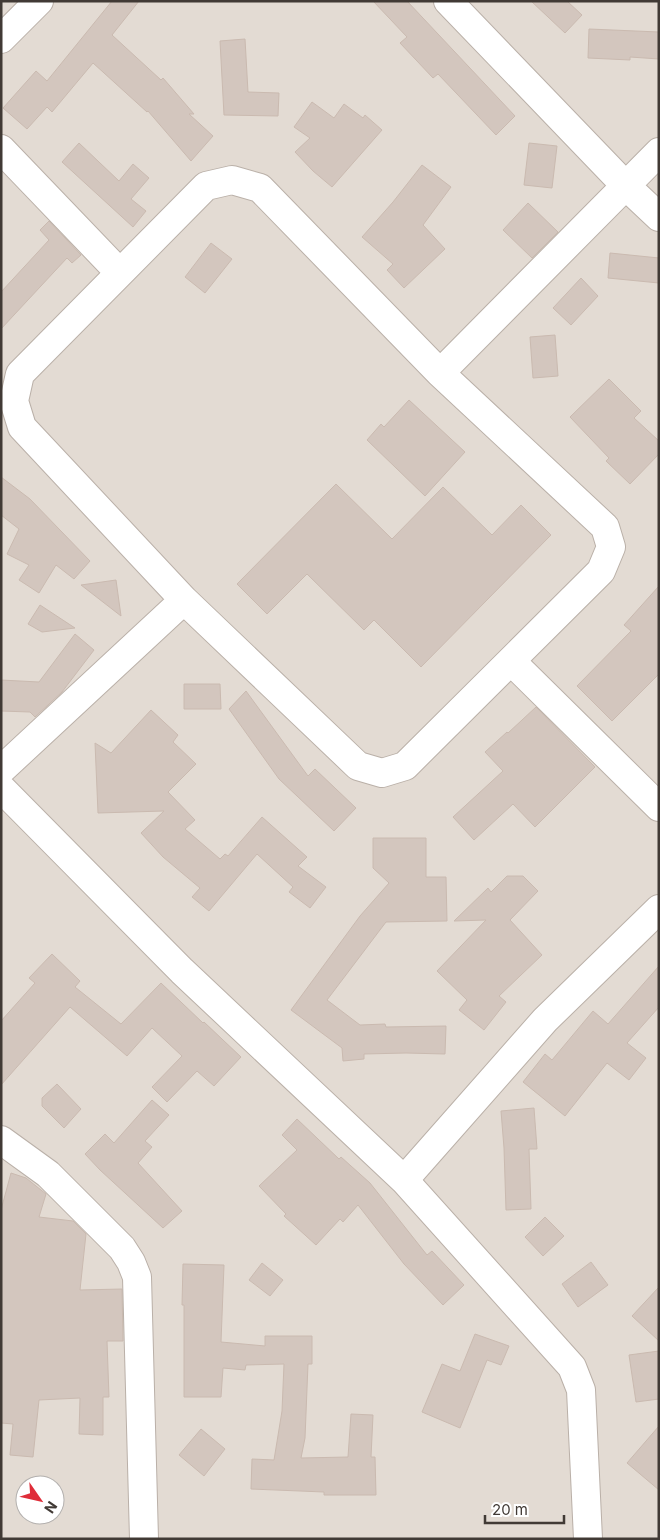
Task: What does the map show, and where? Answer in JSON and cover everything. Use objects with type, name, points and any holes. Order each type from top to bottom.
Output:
[{"type":"street","points":[[1,39],[38,1]]},
{"type":"street","points":[[448,1],[625,186],[659,217]]},
{"type":"street","points":[[1,149],[120,273]]},
{"type":"street","points":[[440,373],[659,152]]},
{"type":"street","points":[[232,180],[260,188],[440,373],[606,527],[611,548],[601,571],[405,766],[382,773],[358,766],[184,600],[22,427],[14,401],[20,374],[206,186],[232,180]]},
{"type":"street","points":[[1,770],[184,600]]},
{"type":"street","points":[[511,661],[659,807]]},
{"type":"street","points":[[1,788],[182,971],[404,1180],[572,1367],[581,1390],[588,1539]]},
{"type":"street","points":[[404,1180],[545,1020],[659,908]]},
{"type":"street","points":[[2,1142],[48,1174],[122,1248],[131,1262],[137,1277],[144,1539]]},
{"type":"shaded area","points":[[1,1],[659,1],[659,1539],[1,1539]]},
{"type":"building","points":[[112,1],[139,1],[112,35],[161,80],[163,78],[194,114],[189,114],[213,136],[191,161],[148,111],[93,63],[52,112],[47,107],[27,129],[3,108],[36,71],[47,81]]},
{"type":"building","points":[[373,1],[407,1],[515,116],[496,135],[438,74],[433,78],[400,43],[407,37]]},
{"type":"building","points":[[531,1],[567,1],[582,15],[565,33]]},
{"type":"building","points":[[589,29],[659,32],[659,59],[630,57],[630,60],[588,58]]},
{"type":"building","points":[[245,39],[248,92],[279,93],[278,116],[224,115],[220,41]]},
{"type":"building","points":[[312,102],[334,118],[344,104],[363,118],[365,115],[382,130],[332,187],[295,152],[310,138],[294,127]]},
{"type":"building","points":[[79,143],[119,181],[133,164],[149,178],[131,199],[146,211],[133,227],[62,162]]},
{"type":"building","points":[[529,143],[557,146],[552,188],[524,185]]},
{"type":"building","points":[[422,165],[451,187],[423,225],[445,249],[404,288],[387,270],[393,264],[362,237]]},
{"type":"building","points":[[528,203],[558,232],[532,258],[503,230]]},
{"type":"building","points":[[49,221],[81,255],[72,263],[67,258],[1,329],[1,292],[49,240],[40,230]]},
{"type":"building","points":[[211,243],[232,259],[205,293],[185,277]]},
{"type":"building","points":[[610,253],[659,258],[659,283],[608,278]]},
{"type":"building","points":[[581,278],[598,296],[571,325],[553,308]]},
{"type":"building","points":[[555,335],[558,376],[533,378],[530,337]]},
{"type":"building","points":[[609,379],[641,411],[634,418],[659,441],[659,454],[630,484],[606,461],[609,458],[570,417]]},
{"type":"building","points":[[409,400],[465,452],[425,496],[367,440],[381,424],[384,427]]},
{"type":"building","points":[[1,477],[30,499],[90,561],[74,579],[56,565],[39,593],[19,580],[29,565],[7,554],[19,529],[1,515]]},
{"type":"building","points":[[336,484],[392,539],[443,487],[492,535],[521,505],[551,535],[421,667],[374,620],[364,630],[307,574],[267,614],[237,584]]},
{"type":"building","points":[[116,580],[121,616],[81,585]]},
{"type":"building","points":[[659,586],[659,674],[612,721],[577,686],[631,631],[624,625]]},
{"type":"building","points":[[40,605],[75,628],[42,632],[28,624]]},
{"type":"building","points":[[75,634],[94,650],[62,692],[35,717],[30,712],[1,711],[1,680],[39,682]]},
{"type":"building","points":[[184,684],[220,684],[221,709],[184,709]]},
{"type":"building","points":[[246,691],[308,776],[315,769],[356,808],[334,831],[279,779],[229,709]]},
{"type":"building","points":[[536,707],[595,767],[535,827],[513,804],[474,840],[453,817],[503,771],[485,752]]},
{"type":"building","points":[[151,710],[178,735],[173,742],[196,764],[168,792],[195,820],[185,829],[220,859],[225,854],[228,856],[262,817],[307,857],[298,866],[326,887],[310,908],[289,892],[293,887],[257,854],[209,911],[192,897],[200,888],[163,857],[141,833],[164,811],[98,813],[95,743],[111,753]]},
{"type":"building","points":[[373,838],[426,838],[426,877],[446,877],[447,921],[386,922],[327,1000],[360,1025],[385,1024],[386,1027],[446,1026],[445,1054],[364,1054],[364,1059],[343,1061],[342,1048],[291,1010],[360,916],[389,883],[373,868]]},
{"type":"building","points":[[507,876],[523,876],[538,891],[510,920],[542,955],[499,996],[506,1002],[484,1030],[459,1010],[467,1000],[437,971],[486,920],[454,921],[488,888],[491,892]]},
{"type":"building","points":[[52,954],[80,981],[75,987],[121,1024],[161,983],[241,1057],[214,1086],[197,1071],[167,1102],[152,1087],[182,1056],[152,1028],[127,1056],[70,1007],[1,1085],[1,1021],[35,983],[29,978]]},
{"type":"building","points":[[659,966],[659,1007],[627,1043],[646,1058],[629,1080],[607,1063],[565,1116],[523,1082],[545,1054],[552,1060],[593,1011],[608,1024]]},
{"type":"building","points":[[57,1084],[81,1109],[64,1128],[42,1106],[42,1098]]},
{"type":"building","points":[[152,1100],[169,1115],[145,1141],[152,1147],[138,1163],[182,1211],[163,1228],[85,1154],[105,1134],[114,1143]]},
{"type":"building","points":[[534,1108],[537,1149],[529,1149],[531,1209],[506,1210],[501,1111]]},
{"type":"building","points":[[297,1119],[339,1159],[341,1157],[370,1183],[427,1255],[432,1251],[464,1285],[443,1305],[404,1264],[358,1205],[343,1222],[340,1219],[316,1245],[284,1216],[286,1214],[259,1186],[297,1150],[282,1135]]},
{"type":"building","points":[[11,1173],[26,1178],[46,1194],[39,1217],[73,1221],[86,1234],[80,1290],[122,1289],[123,1341],[107,1341],[109,1397],[103,1397],[103,1435],[79,1434],[80,1398],[39,1400],[33,1457],[10,1455],[13,1424],[1,1423],[1,1210]]},
{"type":"building","points":[[545,1217],[564,1236],[543,1256],[525,1237]]},
{"type":"building","points":[[591,1262],[608,1285],[578,1307],[562,1284]]},
{"type":"building","points":[[262,1263],[283,1280],[270,1296],[249,1280]]},
{"type":"building","points":[[183,1264],[224,1265],[221,1342],[265,1346],[265,1336],[312,1336],[312,1364],[308,1364],[305,1438],[301,1458],[348,1457],[351,1414],[373,1415],[371,1457],[375,1457],[376,1495],[324,1495],[324,1492],[251,1489],[252,1459],[274,1460],[282,1411],[284,1364],[246,1365],[245,1370],[223,1368],[221,1397],[184,1397]]},
{"type":"building","points":[[659,1287],[659,1341],[632,1316]]},
{"type":"building","points":[[475,1334],[509,1346],[501,1365],[487,1360],[460,1428],[422,1412],[442,1364],[460,1371]]},
{"type":"building","points":[[659,1351],[659,1399],[636,1402],[629,1355]]},
{"type":"building","points":[[659,1426],[659,1490],[627,1463]]},
{"type":"building","points":[[201,1429],[225,1449],[204,1476],[179,1455]]}]
